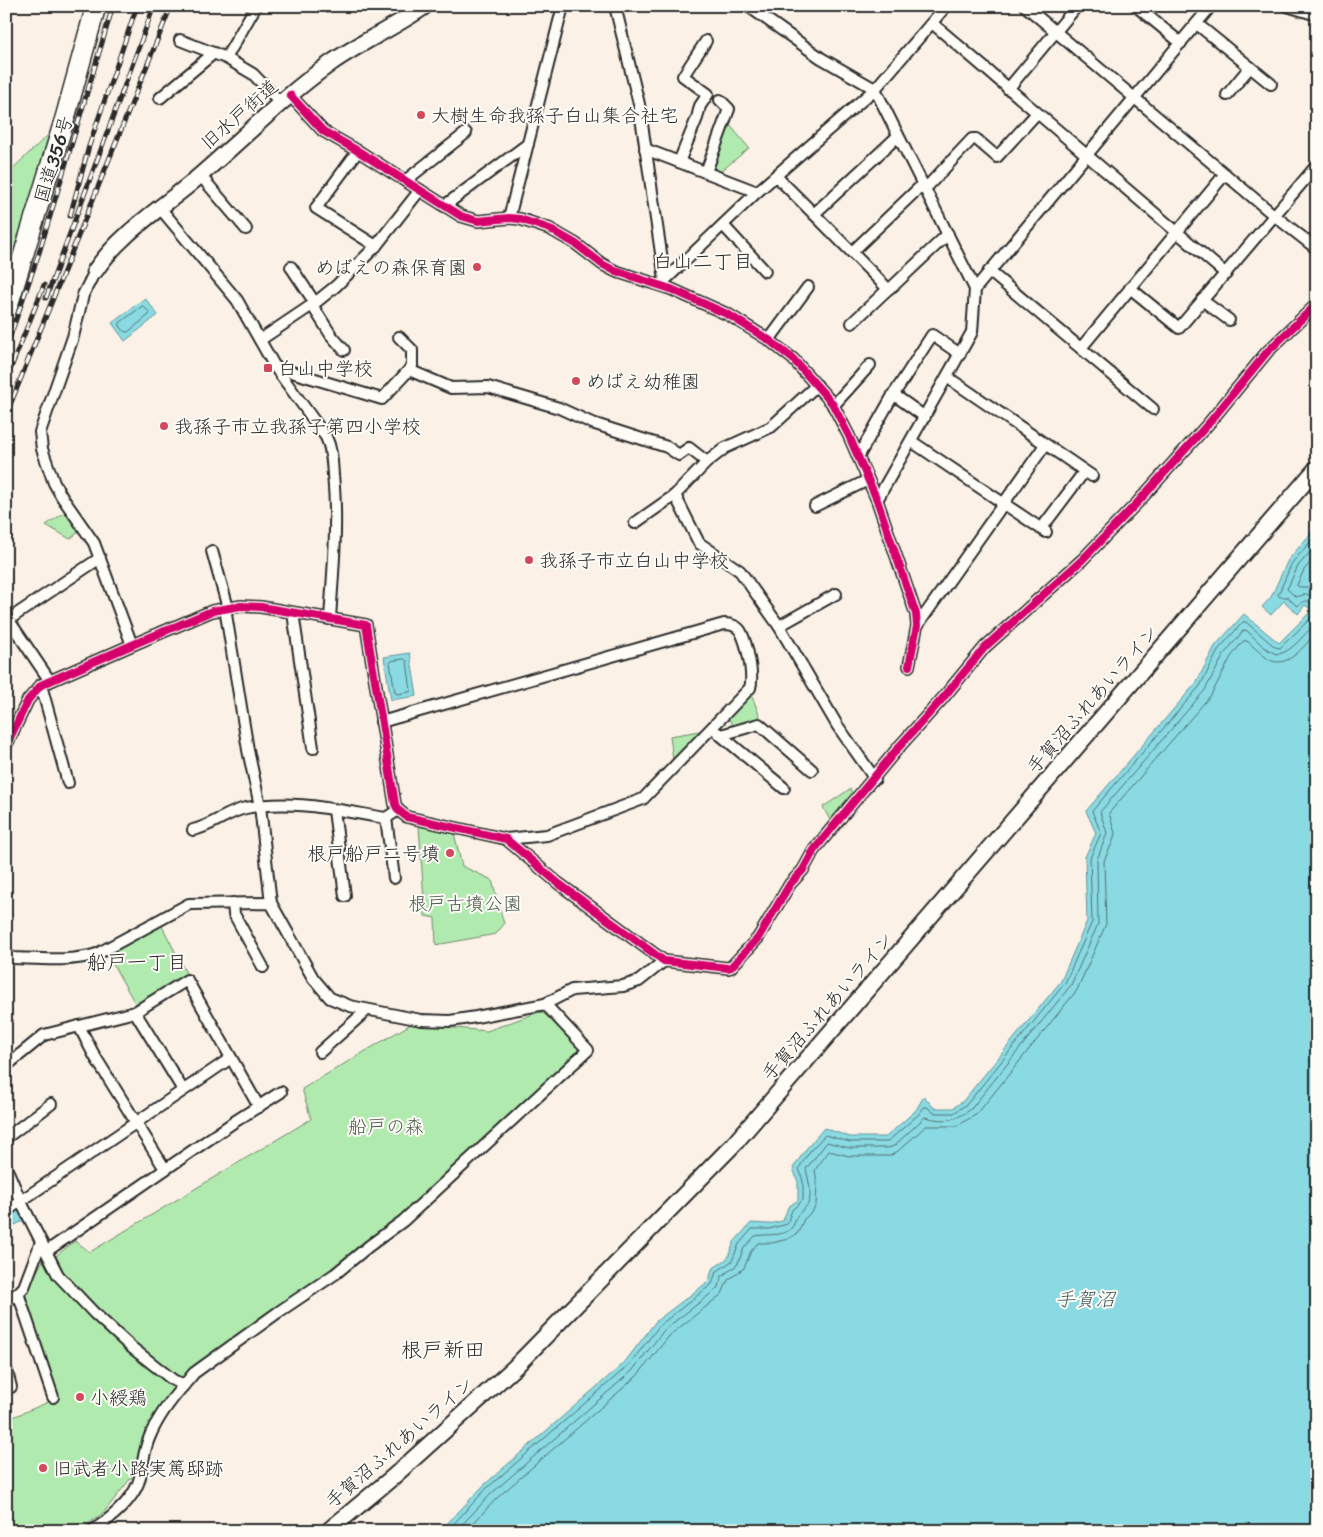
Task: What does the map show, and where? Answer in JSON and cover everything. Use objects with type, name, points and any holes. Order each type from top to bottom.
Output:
[{"type":"highway","name":"国道356号","points":[[6,312],[10,288],[65,118],[96,6]]},
{"type":"street","points":[[226,58],[256,6]]},
{"type":"street","name":"旧水戸街道","points":[[95,270],[114,247],[331,62],[425,6]]},
{"type":"street","points":[[510,218],[564,6]]},
{"type":"street","points":[[615,6],[639,104],[662,282]]},
{"type":"street","points":[[748,6],[821,58],[876,89],[974,289],[972,332],[877,500]]},
{"type":"street","points":[[662,282],[757,192],[876,89],[946,6]]},
{"type":"street","points":[[1024,6],[1274,216],[1317,249]]},
{"type":"street","points":[[1008,89],[1077,6]]},
{"type":"street","points":[[1136,6],[1181,43]]},
{"type":"street","points":[[974,289],[1211,6]]},
{"type":"street","points":[[1288,6],[1317,15]]},
{"type":"street","points":[[932,23],[1226,274]]},
{"type":"street","points":[[1197,24],[1271,84]]},
{"type":"street","points":[[180,40],[226,58],[253,74],[323,131],[444,206],[471,220],[510,218],[534,223],[550,230],[576,244],[615,272],[662,282],[729,315],[793,359],[818,385],[833,406],[877,500],[916,614],[917,626],[909,666]]},
{"type":"street","points":[[680,162],[700,106],[708,94],[683,76],[706,41]]},
{"type":"street","points":[[160,98],[214,53]]},
{"type":"street","points":[[1227,95],[1250,67]]},
{"type":"street","points":[[706,172],[729,109],[720,100]]},
{"type":"street","points":[[852,252],[972,139],[976,139],[996,157],[1036,113]]},
{"type":"street","points":[[405,181],[466,133]]},
{"type":"street","points":[[814,214],[898,136]]},
{"type":"street","points":[[444,206],[528,144]]},
{"type":"street","points":[[645,149],[757,192]]},
{"type":"street","points":[[358,151],[316,208],[376,246]]},
{"type":"street","points":[[1130,288],[1179,328],[1317,165]]},
{"type":"street","points":[[1081,348],[1226,174]]},
{"type":"street","points":[[200,175],[246,229]]},
{"type":"street","points":[[776,176],[888,289]]},
{"type":"street","points":[[260,340],[313,304],[346,276],[376,246],[420,190]]},
{"type":"street","points":[[160,208],[232,293],[275,367],[331,447],[336,527],[330,619]]},
{"type":"street","points":[[723,225],[765,271]]},
{"type":"street","points":[[852,323],[948,234]]},
{"type":"street","points":[[291,267],[331,335],[344,350]]},
{"type":"street","points":[[95,270],[83,295],[73,337],[40,432],[42,449],[54,483],[94,543],[132,644]]},
{"type":"street","points":[[989,271],[1153,409]]},
{"type":"street","points":[[768,340],[808,287]]},
{"type":"street","points":[[1202,300],[1229,320]]},
{"type":"street","points":[[506,839],[558,883],[664,961],[719,968],[731,967],[758,938],[790,884],[803,870],[814,850],[985,647],[1099,543],[1209,423],[1266,352],[1317,304]]},
{"type":"street","points":[[858,457],[893,394],[932,335],[960,354]]},
{"type":"street","points":[[275,367],[382,399],[412,366],[412,350],[399,337]]},
{"type":"street","points":[[833,406],[870,365]]},
{"type":"street","points":[[409,370],[451,388],[488,387],[559,408],[592,423],[667,447],[679,455],[689,448],[707,462]]},
{"type":"street","points":[[911,441],[1043,531],[1088,474],[947,377]]},
{"type":"street","points":[[635,523],[675,496],[707,462],[725,448],[771,427],[818,385]]},
{"type":"street","points":[[893,394],[925,417]]},
{"type":"street","points":[[917,626],[1045,445]]},
{"type":"street","name":"手賀沼ふれあいライン","points":[[328,1531],[394,1477],[515,1367],[734,1144],[1317,468]]},
{"type":"street","points":[[815,506],[868,480]]},
{"type":"street","points":[[675,496],[699,543],[740,571],[779,626],[837,725],[875,779]]},
{"type":"street","points":[[212,551],[226,608],[248,750],[260,806],[271,903],[314,978],[330,998],[367,1010],[421,1020],[450,1021],[545,1004],[572,990],[601,989],[631,984],[639,981],[664,961]]},
{"type":"street","points":[[68,783],[45,683],[7,618],[100,558]]},
{"type":"street","points":[[779,626],[836,594]]},
{"type":"street","points":[[6,746],[28,700],[45,683],[132,644],[212,612],[241,606],[260,607],[366,625],[381,722],[395,804],[398,810],[407,817],[506,839],[547,835],[643,799],[750,688],[752,681],[751,666],[741,632],[733,625],[728,624],[381,722]]},
{"type":"street","points":[[293,613],[313,748]]},
{"type":"street","points":[[721,735],[759,724],[812,770]]},
{"type":"street","points":[[712,727],[784,788]]},
{"type":"street","points":[[193,830],[215,822],[236,811],[260,806],[291,804],[386,818],[398,810]]},
{"type":"street","points":[[334,810],[345,896]]},
{"type":"street","points":[[386,818],[394,878]]},
{"type":"street","points":[[233,903],[234,914],[263,967]]},
{"type":"street","points":[[6,955],[14,958],[70,960],[85,958],[97,954],[189,904],[271,903]]},
{"type":"street","points":[[6,1066],[44,1035],[136,1012],[187,980],[259,1107]]},
{"type":"street","points":[[92,1531],[110,1518],[134,1492],[140,1480],[142,1462],[149,1437],[164,1409],[194,1372],[277,1312],[335,1274],[369,1246],[403,1222],[588,1050],[545,1004]]},
{"type":"street","points":[[320,1052],[367,1010]]},
{"type":"street","points":[[136,1012],[183,1090]]},
{"type":"street","points":[[79,1026],[94,1055],[166,1170]]},
{"type":"street","points":[[6,1211],[231,1058]]},
{"type":"street","points":[[6,1302],[24,1287],[44,1247],[166,1170],[281,1092]]},
{"type":"street","points":[[6,1138],[51,1104]]},
{"type":"street","points":[[6,1168],[21,1202],[58,1274],[94,1313],[131,1347],[173,1380],[184,1385]]},
{"type":"street","points":[[18,1292],[53,1397]]},
{"type":"street","points":[[6,1368],[11,1386]]},
{"type":"green space","points":[[729,124],[749,148],[720,172],[716,170],[713,164]]},
{"type":"green space","points":[[49,134],[12,264],[6,267],[6,175]]},
{"type":"green space","points":[[67,511],[81,530],[70,539],[46,525]]},
{"type":"green space","points":[[751,693],[761,720],[734,727],[728,718]]},
{"type":"green space","points":[[700,731],[673,760],[670,736]]},
{"type":"green space","points":[[850,789],[855,797],[832,824],[823,807]]},
{"type":"green space","name":"根戸古墳公園","points":[[419,826],[454,833],[462,866],[492,880],[504,924],[496,934],[436,945],[435,918],[425,916]]},
{"type":"green space","points":[[161,924],[188,977],[136,1005],[107,954]]},
{"type":"green space","name":"船戸の森","points":[[539,1012],[543,1013],[568,1034],[580,1048],[580,1052],[405,1213],[329,1271],[191,1370],[184,1379],[179,1378],[133,1344],[63,1271],[56,1256],[75,1241],[90,1252],[311,1119],[302,1089],[411,1024],[487,1031]]},
{"type":"green space","points":[[45,1257],[54,1277],[174,1388],[131,1478],[104,1512],[79,1531],[6,1531],[6,1420],[58,1398],[25,1293]]},
{"type":"water","points":[[145,298],[158,315],[125,341],[112,323]]},
{"type":"water","name":"手賀沼","points":[[1317,526],[1317,1531],[440,1531],[484,1485],[624,1363],[656,1321],[709,1281],[712,1269],[728,1258],[734,1242],[751,1223],[768,1224],[783,1221],[788,1207],[798,1200],[798,1182],[793,1168],[824,1128],[850,1137],[886,1137],[916,1110],[924,1096],[934,1108],[953,1108],[963,1101],[1061,981],[1087,921],[1085,857],[1096,833],[1086,811],[1196,683],[1215,646],[1244,614],[1279,643],[1312,610],[1305,605],[1298,614],[1284,601],[1271,615],[1262,607],[1271,597],[1288,560]]},
{"type":"water","points":[[410,653],[417,696],[391,700],[384,657]]},
{"type":"water","points":[[16,1208],[21,1209],[25,1220],[15,1225],[7,1214]]},
{"type":"railway","points":[[6,348],[39,253],[113,6]]},
{"type":"railway","points":[[70,216],[89,146],[137,6]]},
{"type":"railway","points":[[46,298],[154,6]]},
{"type":"railway","points":[[6,415],[171,6]]},
{"type":"railway","points":[[6,380],[44,285]]},
{"type":"cycle path","points":[[290,95],[323,131],[461,216],[478,221],[509,218],[520,219],[550,229],[576,244],[602,264],[615,271],[671,289],[729,315],[769,340],[793,359],[832,403],[849,436],[877,500],[916,614],[917,626],[909,666]]},
{"type":"cycle path","points":[[6,746],[28,700],[41,685],[212,611],[241,606],[261,607],[366,625],[395,804],[398,810],[407,817],[506,839],[558,883],[664,961],[731,967],[758,938],[790,884],[803,870],[814,850],[985,647],[1082,560],[1138,502],[1209,423],[1267,352],[1317,304]]},
{"type":"place","name":"大樹生命我孫子白山集合社宅","points":[[421,115]]},
{"type":"place","name":"めばえの森保育園","points":[[477,267]]},
{"type":"place","name":"白山中学校","points":[[268,368]]},
{"type":"place","name":"めばえ幼稚園","points":[[576,381]]},
{"type":"place","name":"我孫子市立我孫子第四小学校","points":[[164,426]]},
{"type":"place","name":"我孫子市立白山中学校","points":[[529,560]]},
{"type":"place","name":"根戸船戸二号墳","points":[[450,853]]},
{"type":"place","name":"小綬鶏","points":[[80,1397]]},
{"type":"place","name":"旧武者小路実篤邸跡","points":[[43,1468]]},
{"type":"district","name":"白山二丁目","points":[[703,261]]},
{"type":"district","name":"船戸一丁目","points":[[137,962]]},
{"type":"district","name":"根戸新田","points":[[443,1350]]}]
